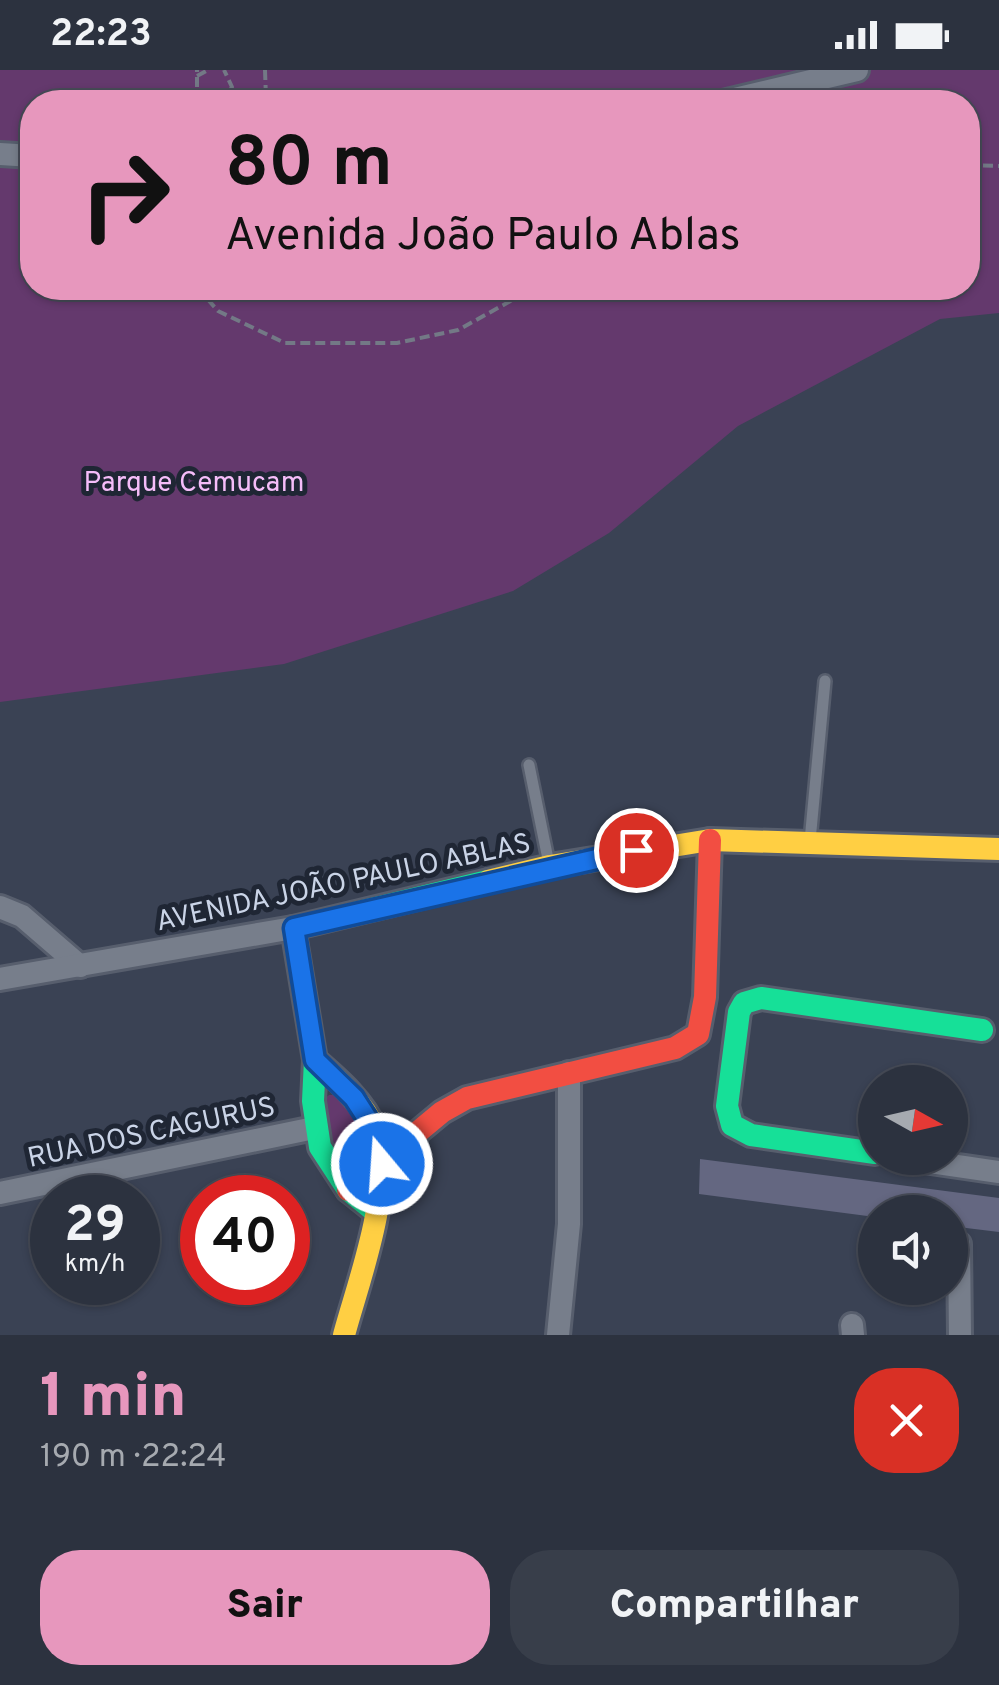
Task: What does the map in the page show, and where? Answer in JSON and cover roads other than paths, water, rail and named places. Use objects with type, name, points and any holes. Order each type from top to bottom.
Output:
[{"type":"street","points":[[772,90],[856,70]]},
{"type":"street","points":[[348,1190],[442,1112],[467,1098],[675,1048],[698,1034],[705,997],[710,840]]},
{"type":"street","name":"AVENIDA JOÃO PAULO ABLAS","points":[[0,979],[294,928],[550,866],[710,840],[999,848]]},
{"type":"street","points":[[0,907],[22,916],[80,966]]},
{"type":"street","points":[[294,928],[315,1060],[314,1128],[328,1162],[348,1190],[372,1210]]},
{"type":"street","points":[[858,1151],[751,1135],[732,1124],[727,1106],[739,1012],[744,1003],[762,998],[982,1030]]},
{"type":"street","points":[[315,1060],[354,1098],[374,1129],[382,1164],[344,1335]]},
{"type":"street","points":[[558,1335],[569,1224],[569,1074]]},
{"type":"street","name":"RUA DOS CAGURUS","points":[[0,1193],[314,1128]]},
{"type":"street","points":[[968,1167],[999,1172]]},
{"type":"street","points":[[960,1305],[960,1335]]},
{"type":"lane","points":[[810,841],[826,682]]},
{"type":"lane","points":[[529,766],[550,866]]},
{"type":"park label","name":"Parque Cemucam","points":[[194,481]]}]
